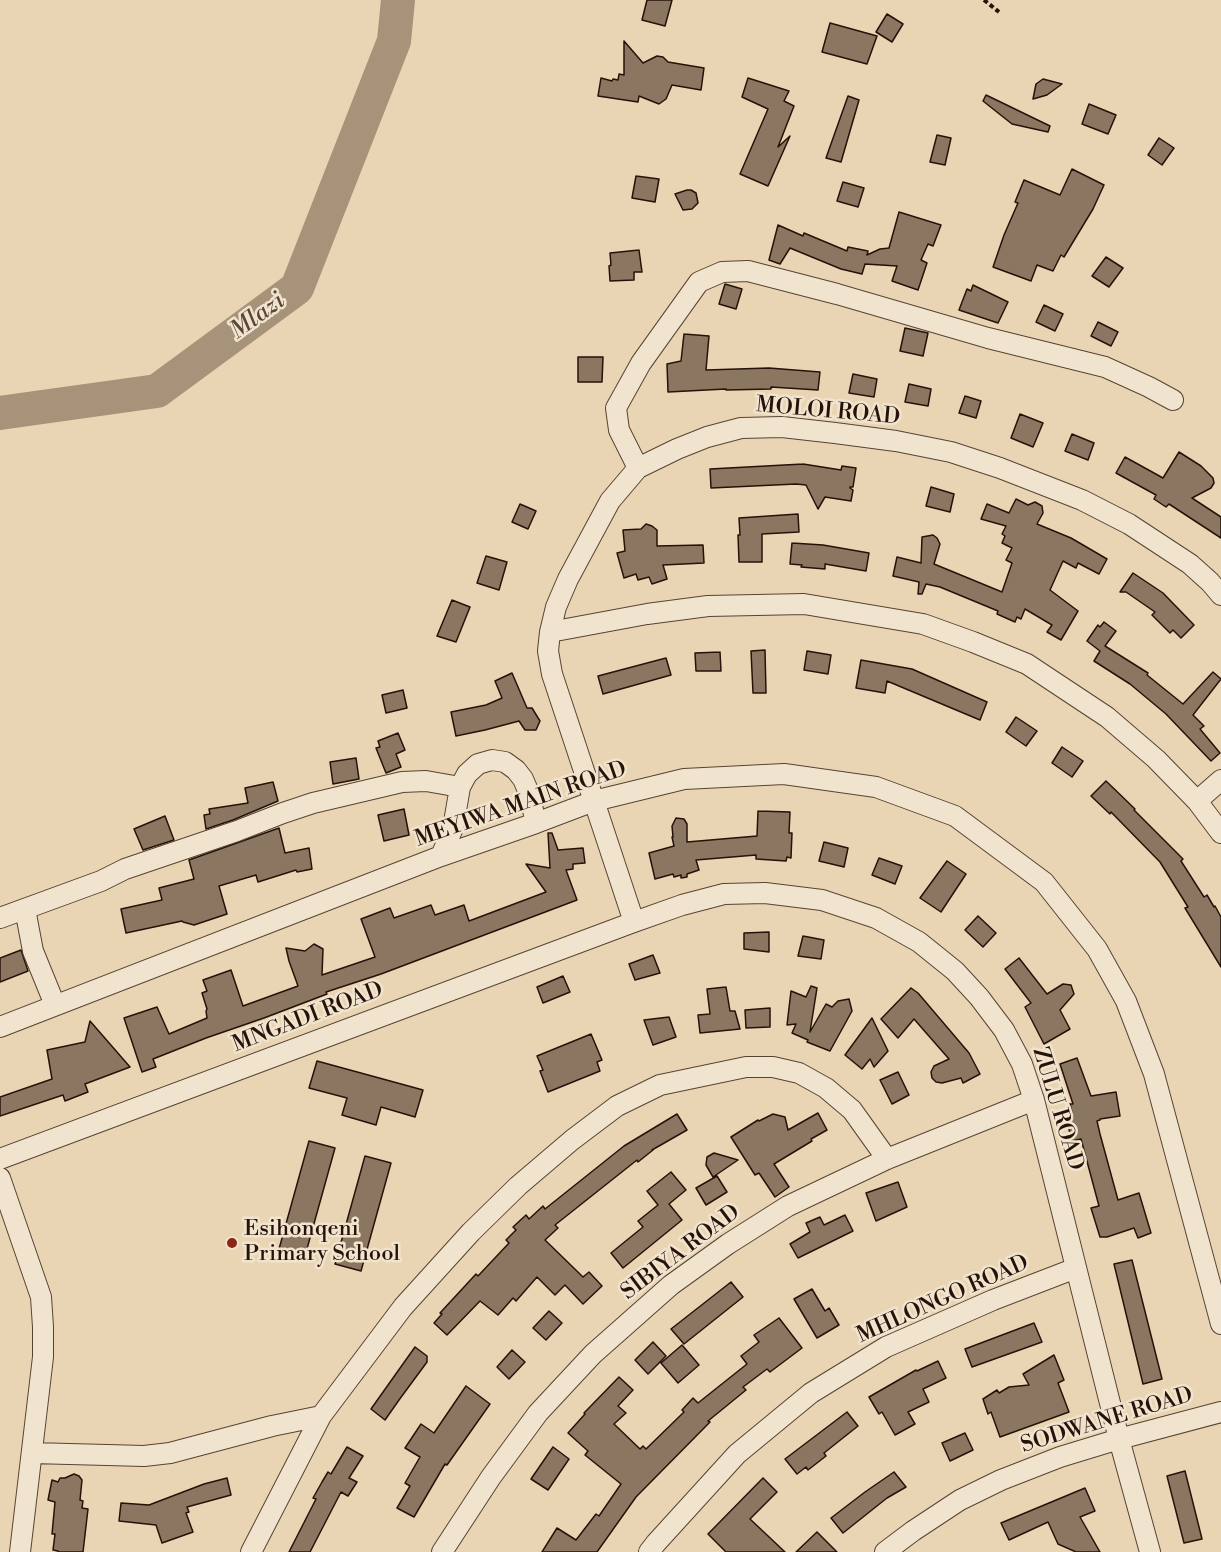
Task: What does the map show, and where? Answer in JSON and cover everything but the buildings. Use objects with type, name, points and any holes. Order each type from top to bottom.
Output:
[{"type":"street","points":[[638,468],[619,430],[616,408],[641,363],[699,282],[722,272],[748,271],[837,294],[987,338],[1105,367],[1173,400]]},
{"type":"street","name":"MOLOI ROAD","points":[[634,922],[552,674],[548,651],[556,607],[568,579],[610,501],[638,468],[707,437],[741,428],[782,427],[896,441],[951,452],[1000,468],[1082,500],[1129,524],[1190,564],[1221,595]]},
{"type":"street","points":[[550,632],[647,614],[708,606],[804,604],[923,624],[1027,664],[1107,717],[1156,759],[1197,801],[1221,833]]},
{"type":"street","points":[[441,856],[453,828],[460,787],[467,774],[478,764],[492,760],[505,762],[516,770],[529,793],[536,823]]},
{"type":"street","name":"MEYIWA MAIN ROAD","points":[[0,1027],[441,856],[594,801],[684,778],[784,774],[876,787],[955,816],[1044,882],[1096,949],[1126,1001],[1154,1074],[1221,1324]]},
{"type":"street","points":[[1197,801],[1221,780]]},
{"type":"street","points":[[0,918],[125,869],[313,803],[402,782],[426,781],[460,787]]},
{"type":"street","name":"ZULU ROAD","points":[[634,922],[682,905],[724,894],[765,893],[822,900],[876,918],[919,942],[955,971],[979,997],[1004,1030],[1022,1064],[1034,1100],[1119,1439],[1150,1552]]},
{"type":"street","points":[[25,909],[33,951],[55,1005]]},
{"type":"street","name":"MNGADI ROAD","points":[[0,1160],[634,922]]},
{"type":"street","points":[[251,1552],[321,1416],[403,1307],[471,1232],[518,1186],[572,1140],[617,1106],[660,1085],[746,1067],[773,1067],[799,1072],[826,1088],[852,1110],[887,1159]]},
{"type":"street","name":"SIBIYA ROAD","points":[[442,1552],[491,1477],[538,1413],[593,1354],[663,1293],[728,1244],[788,1206],[887,1159],[1034,1100]]},
{"type":"street","points":[[0,1178],[41,1297],[44,1327],[43,1357],[20,1552]]},
{"type":"street","name":"MHLONGO ROAD","points":[[649,1552],[737,1455],[811,1393],[886,1347],[993,1300],[1076,1268]]},
{"type":"street","name":"SODWANE ROAD","points":[[885,1552],[960,1500],[1001,1480],[1060,1456],[1221,1412]]},
{"type":"street","points":[[32,1453],[144,1456],[170,1453],[272,1426],[321,1416]]},
{"type":"path","points":[[984,0],[999,12]]},
{"type":"waterway","name":"Mlazi","points":[[0,413],[157,391],[297,288],[394,41],[398,0]]},
{"type":"place","name":"Esihonqeni Primary School","points":[[232,1243]]}]
